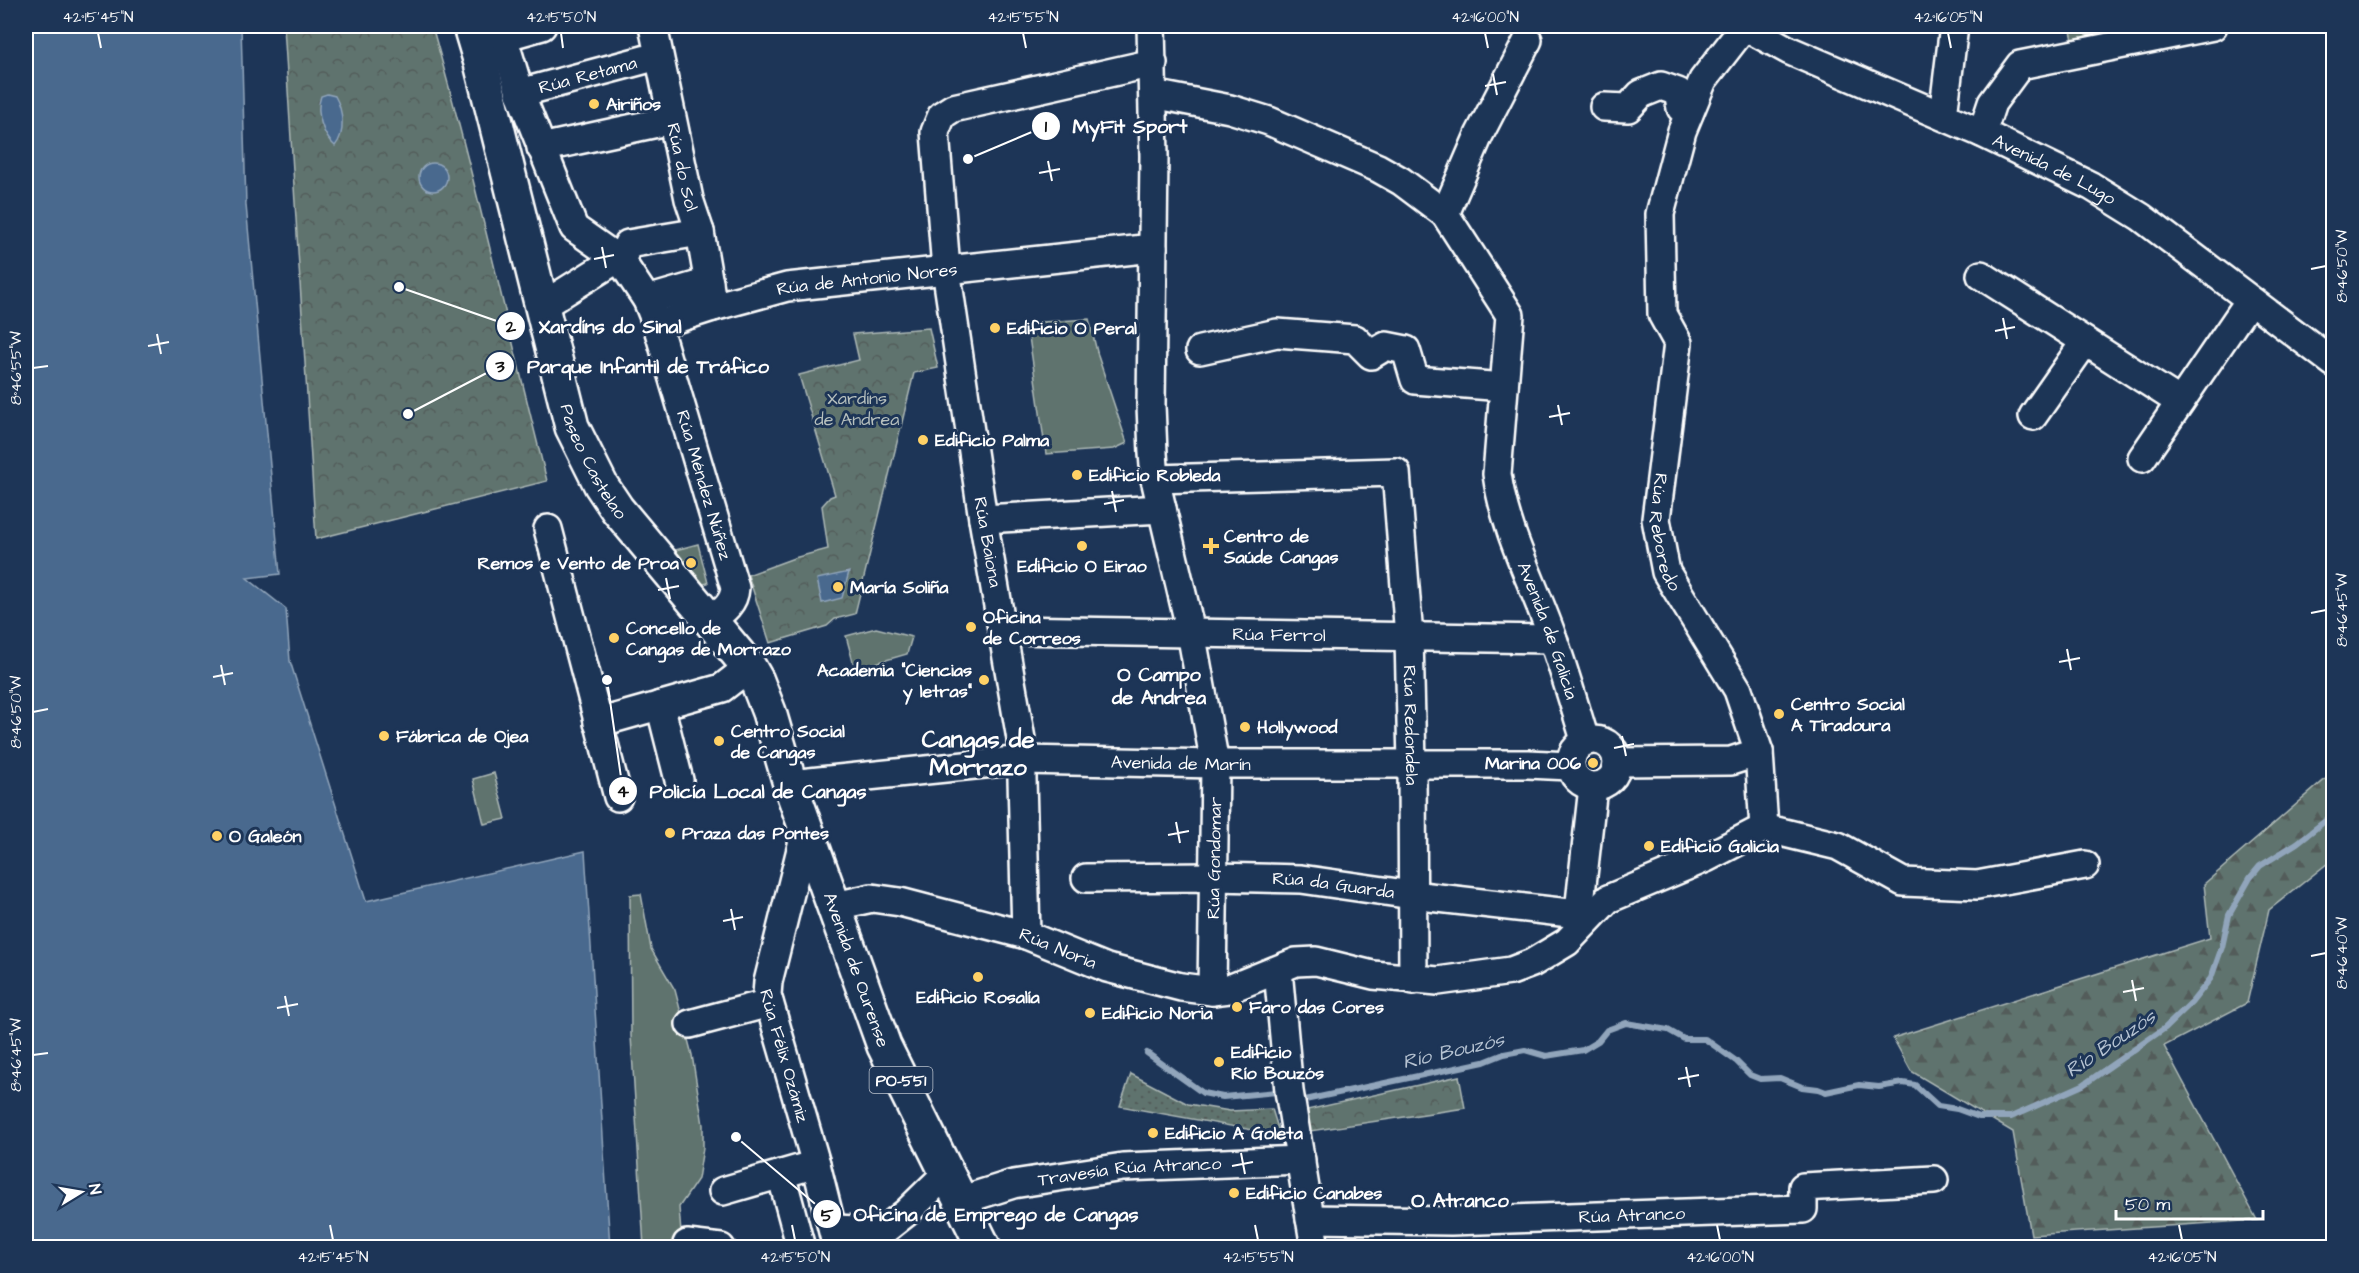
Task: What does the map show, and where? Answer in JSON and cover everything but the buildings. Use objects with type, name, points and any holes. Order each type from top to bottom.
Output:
[{"type":"main road","name":"Paseo Castelao","points":[[470,26],[482,63],[572,427],[600,485],[617,510],[753,674]]},
{"type":"main road","name":"PO-551","points":[[753,674],[770,712],[790,784]]},
{"type":"main road","name":"Avenida de Ourense","points":[[790,784],[884,1046],[984,1248]]},
{"type":"street","points":[[542,26],[501,31],[520,93],[574,228],[624,253]]},
{"type":"street","name":"Rúa do Sol","points":[[652,26],[689,199],[700,232],[711,294]]},
{"type":"street","name":"Rúa Gondomar","points":[[1151,26],[1153,63],[1151,405],[1155,479],[1191,632],[1215,765],[1212,991]]},
{"type":"street","name":"Avenida de Lugo","points":[[1745,26],[1788,50],[1943,116],[2091,186],[2141,217],[2334,363]]},
{"type":"street","name":"Rúa Reboredo","points":[[1745,26],[1703,80],[1682,131],[1660,214],[1662,314],[1678,343],[1656,519],[1666,572],[1738,690],[1759,752],[1764,828]]},
{"type":"street","points":[[1943,116],[1954,26]]},
{"type":"street","points":[[1982,134],[1992,103],[2020,65],[2213,26]]},
{"type":"street","points":[[1153,94],[1230,109],[1269,121],[1378,168],[1401,181],[1445,214],[1479,135],[1528,40]]},
{"type":"street","name":"Rúa Retama","points":[[520,93],[657,56]]},
{"type":"street","name":"Rúa Baiona","points":[[1026,935],[1023,760],[1004,630],[983,519],[946,269],[935,150],[936,127],[942,115],[953,108],[1153,63]]},
{"type":"street","points":[[1604,107],[1628,108],[1641,94],[1661,86],[1678,92],[1681,108],[1689,113]]},
{"type":"street","points":[[541,148],[671,120]]},
{"type":"street","name":"Avenida de Galicia","points":[[1445,214],[1510,315],[1497,474],[1500,497],[1506,520],[1553,639],[1585,740]]},
{"type":"street","points":[[542,306],[624,253],[700,232]]},
{"type":"street","name":"Rúa de Antonio Nores","points":[[657,325],[711,294],[1153,248]]},
{"type":"street","name":"Rúa Méndez Núñez","points":[[624,253],[657,325],[735,588],[735,596],[730,605],[710,621]]},
{"type":"street","points":[[1981,275],[2180,402]]},
{"type":"street","points":[[647,300],[711,294]]},
{"type":"street","points":[[2142,458],[2250,300]]},
{"type":"street","points":[[1200,350],[1277,333],[1355,339],[1371,355],[1386,346],[1406,350],[1415,380],[1504,387]]},
{"type":"street","points":[[2033,416],[2085,342]]},
{"type":"street","name":"Rúa Redondela","points":[[1155,479],[1396,472],[1409,637],[1413,980]]},
{"type":"street","points":[[983,519],[1162,509]]},
{"type":"street","points":[[548,529],[618,797]]},
{"type":"street","name":"Rúa Ferrol","points":[[1004,630],[1553,639]]},
{"type":"street","points":[[598,723],[722,688],[753,674]]},
{"type":"street","points":[[660,705],[679,780]]},
{"type":"street","points":[[1595,739],[1612,747],[1617,762],[1611,779],[1605,784],[1593,786],[1580,782],[1574,777],[1570,766],[1572,753],[1578,744],[1585,740],[1595,739]]},
{"type":"street","points":[[1617,762],[1731,761],[1759,752]]},
{"type":"street","name":"Avenida de Marín","points":[[790,784],[1023,760],[1215,765],[1528,764],[1570,766]]},
{"type":"street","points":[[1578,922],[1593,786]]},
{"type":"street","points":[[1578,922],[1608,899],[1706,858],[1764,828],[1838,846],[1903,882],[1977,885],[2085,865]]},
{"type":"street","name":"Rúa Félix Ozámiz","points":[[806,829],[768,982],[768,999],[835,1238]]},
{"type":"street","name":"Rúa da Guarda","points":[[1086,878],[1301,879],[1578,922]]},
{"type":"street","name":"Rúa Noria","points":[[835,906],[872,898],[900,902],[1026,935],[1107,968],[1182,987],[1212,991],[1229,989],[1296,962],[1317,961],[1373,975],[1413,980],[1438,981],[1511,971],[1532,963],[1567,942],[1578,922]]},
{"type":"street","points":[[1278,970],[1289,1091],[1315,1248]]},
{"type":"street","points":[[690,1024],[768,999]]},
{"type":"street","name":"Travesía Rúa Atranco","points":[[955,1186],[1013,1184],[1122,1167],[1301,1160]]},
{"type":"street","points":[[723,1191],[816,1164]]},
{"type":"street","points":[[781,1174],[801,1248]]},
{"type":"street","name":"Rúa Atranco","points":[[1310,1219],[1451,1221],[1803,1209],[1803,1187],[1934,1180]]},
{"type":"street","points":[[835,1238],[883,1231],[907,1212],[955,1186]]},
{"type":"street","points":[[687,1244],[721,1248]]},
{"type":"green space","points":[[284,26],[432,26],[477,196],[547,481],[316,539]]},
{"type":"green space","points":[[2070,26],[2143,26],[2073,40]]},
{"type":"green space","points":[[1089,319],[1098,356],[1127,443],[1114,449],[1046,454],[1027,323]]},
{"type":"green space","name":"Xardíns de Andrea","points":[[929,328],[938,368],[914,373],[855,614],[835,619],[827,626],[770,643],[748,575],[794,558],[828,549],[822,506],[835,495],[799,375],[859,360],[853,334]]},
{"type":"green space","points":[[698,544],[708,583],[699,585],[672,551]]},
{"type":"green space","points":[[876,628],[912,637],[907,654],[855,669],[846,636]]},
{"type":"green space","points":[[494,773],[506,819],[484,824],[473,779]]},
{"type":"green space","points":[[2333,775],[2333,859],[2269,910],[2247,1003],[2164,1046],[2257,1220],[2031,1235],[2013,1132],[1911,1071],[1893,1038],[2210,938],[2204,884]]},
{"type":"green space","points":[[641,894],[651,949],[675,990],[692,1055],[703,1125],[703,1148],[698,1179],[679,1207],[682,1247],[644,1247],[631,1036],[630,895]]},
{"type":"green space","points":[[1131,1074],[1188,1104],[1230,1111],[1272,1109],[1280,1135],[1120,1106]]},
{"type":"green space","points":[[1459,1076],[1465,1108],[1310,1131],[1307,1110]]},
{"type":"water","points":[[26,26],[241,26],[246,205],[280,574],[247,578],[286,609],[290,661],[366,901],[585,851],[610,1247],[26,1247]]},
{"type":"water","points":[[327,94],[335,96],[340,108],[342,128],[335,146],[321,123],[319,102],[321,96]]},
{"type":"water","points":[[433,163],[443,167],[447,177],[443,187],[433,191],[423,187],[419,177],[423,167]]},
{"type":"water","points":[[849,572],[842,598],[822,603],[817,579]]},
{"type":"waterway","name":"Río Bouzós","points":[[1305,1100],[1484,1062],[1504,1054],[1525,1050],[1546,1056],[1583,1050],[1598,1041],[1607,1030],[1626,1023],[1668,1030],[1684,1039],[1705,1039],[1736,1061],[1750,1075],[1760,1079],[1780,1078],[1802,1087],[1826,1092],[1859,1085],[1879,1087],[1903,1083],[1915,1085],[1938,1106],[1957,1109],[1979,1117],[2011,1117],[2083,1085],[2165,1028],[2192,1002],[2211,978],[2222,947],[2229,915],[2250,878],[2260,866],[2297,843],[2334,814]]},
{"type":"waterway","name":"Río Bouzós","points":[[1147,1053],[1203,1093],[1223,1097],[1277,1092]]},
{"type":"place","name":"Airiños","points":[[594,104]]},
{"type":"place","name":"MyFit Sport","points":[[968,159]]},
{"type":"place","name":"Xardíns do Sinal","points":[[399,287]]},
{"type":"place","name":"Edificio O Peral","points":[[995,328]]},
{"type":"place","name":"Parque Infantil de Tráfico","points":[[408,414]]},
{"type":"place","name":"Edificio Palma","points":[[923,440]]},
{"type":"place","name":"Edificio Robleda","points":[[1077,475]]},
{"type":"place","name":"Edificio O Eirao","points":[[1082,546]]},
{"type":"place","name":"Centro de Saúde Cangas","points":[[1211,546]]},
{"type":"place","name":"Remos e Vento de Proa","points":[[691,563]]},
{"type":"place","name":"María Soliña","points":[[838,587]]},
{"type":"place","name":"Oficina de Correos","points":[[971,627]]},
{"type":"place","name":"Concello de Cangas de Morrazo","points":[[614,638]]},
{"type":"place","name":"Policía Local de Cangas","points":[[607,680]]},
{"type":"place","name":"Academia \"Ciencias y letras\"","points":[[984,680]]},
{"type":"place","name":"Centro Social A Tiradoura","points":[[1779,714]]},
{"type":"place","name":"Hollywood","points":[[1245,727]]},
{"type":"place","name":"Fábrica de Ojea","points":[[384,736]]},
{"type":"place","name":"Centro Social de Cangas","points":[[719,741]]},
{"type":"place","name":"Marina 006","points":[[1593,763]]},
{"type":"place","name":"Praza das Pontes","points":[[670,833]]},
{"type":"place","name":"O Galeón","points":[[217,836]]},
{"type":"place","name":"Edificio Galicia","points":[[1649,846]]},
{"type":"place","name":"Edificio Rosalía","points":[[978,977]]},
{"type":"place","name":"Faro das Cores","points":[[1237,1007]]},
{"type":"place","name":"Edificio Noria","points":[[1090,1013]]},
{"type":"place","name":"Edificio Río Bouzós","points":[[1219,1062]]},
{"type":"place","name":"Edificio A Goleta","points":[[1153,1133]]},
{"type":"place","name":"Oficina de Emprego de Cangas","points":[[736,1137]]},
{"type":"place","name":"Edificio Canabes","points":[[1234,1193]]},
{"type":"district","name":"O Campo de Andrea","points":[[1159,686]]},
{"type":"district","name":"Cangas de Morrazo","points":[[978,753]]},
{"type":"district","name":"O Atranco","points":[[1460,1200]]}]
